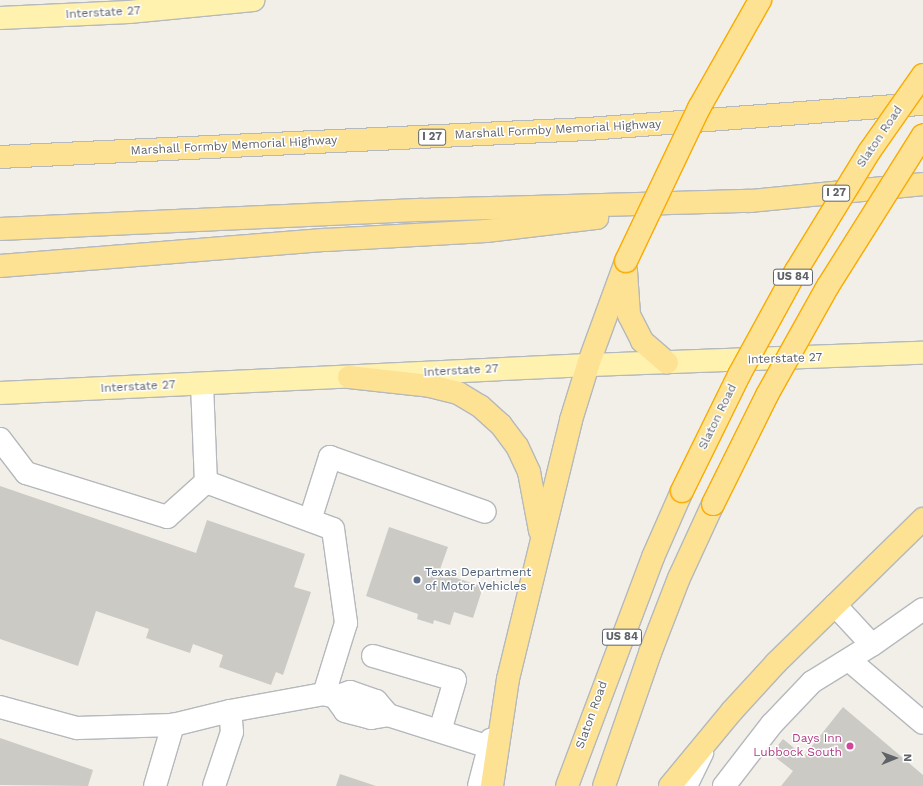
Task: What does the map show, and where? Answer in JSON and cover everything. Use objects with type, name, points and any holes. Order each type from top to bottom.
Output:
[{"type":"highway","points":[[492,786],[508,679],[542,538],[588,365],[626,261],[699,108],[760,0]]},
{"type":"highway","name":"Slaton Road","points":[[567,786],[653,557],[682,491],[738,375],[796,271],[869,152],[923,75]]},
{"type":"highway","name":"Marshall Formby Memorial Highway","points":[[0,157],[588,129],[923,104]]},
{"type":"highway","name":"US 84","points":[[604,786],[679,578],[713,504],[767,395],[828,286],[923,135]]},
{"type":"highway","name":"I 27","points":[[0,229],[423,210],[750,201],[923,184]]},
{"type":"highway","points":[[0,266],[326,240],[486,231],[750,201]]},
{"type":"highway","points":[[626,261],[629,316],[642,341],[667,362]]},
{"type":"highway","points":[[349,377],[430,386],[458,394],[480,406],[501,425],[513,440],[529,472],[542,538]]},
{"type":"highway","points":[[670,786],[732,711],[776,663],[923,519]]},
{"type":"main road","name":"Interstate 27","points":[[0,18],[170,4],[253,0]]},
{"type":"main road","name":"Interstate 27","points":[[0,393],[588,365],[923,353]]},
{"type":"street","points":[[202,384],[206,482]]},
{"type":"street","points":[[0,439],[26,473],[166,517],[206,482]]},
{"type":"street","points":[[310,520],[330,457],[485,512]]},
{"type":"street","points":[[206,482],[333,529],[346,623],[329,695]]},
{"type":"street","points":[[835,605],[872,645]]},
{"type":"street","points":[[724,786],[772,724],[812,682],[872,645],[923,609]]},
{"type":"street","points":[[373,656],[455,680],[440,731]]},
{"type":"street","points":[[849,660],[923,723]]},
{"type":"street","points":[[478,786],[508,679]]},
{"type":"street","points":[[0,707],[77,728],[173,726],[230,711],[350,692],[376,701],[388,715],[489,747]]},
{"type":"street","points":[[214,786],[232,732],[230,711]]},
{"type":"street","points":[[155,786],[173,726]]},
{"type":"street","points":[[686,786],[705,745]]},
{"type":"building","points":[[0,486],[196,553],[207,520],[305,554],[294,587],[311,592],[283,675],[276,672],[271,685],[219,667],[223,655],[193,644],[190,653],[146,638],[149,629],[96,611],[78,666],[0,639]]},
{"type":"building","name":"Texas Department of Motor Vehicles","points":[[389,527],[448,547],[439,572],[483,587],[473,618],[454,612],[450,625],[434,620],[433,624],[417,619],[418,614],[366,596]]},
{"type":"building","name":"Days Inn Lubbock South","points":[[843,707],[923,775],[923,786],[781,786],[793,771],[771,754],[783,739],[804,756]]},
{"type":"building","points":[[0,738],[93,770],[88,786],[0,785]]},
{"type":"building","points":[[340,774],[376,786],[336,786]]},
{"type":"place","name":"Texas Department of Motor Vehicles","points":[[417,580]]},
{"type":"place","name":"Days Inn Lubbock South","points":[[850,746]]}]
